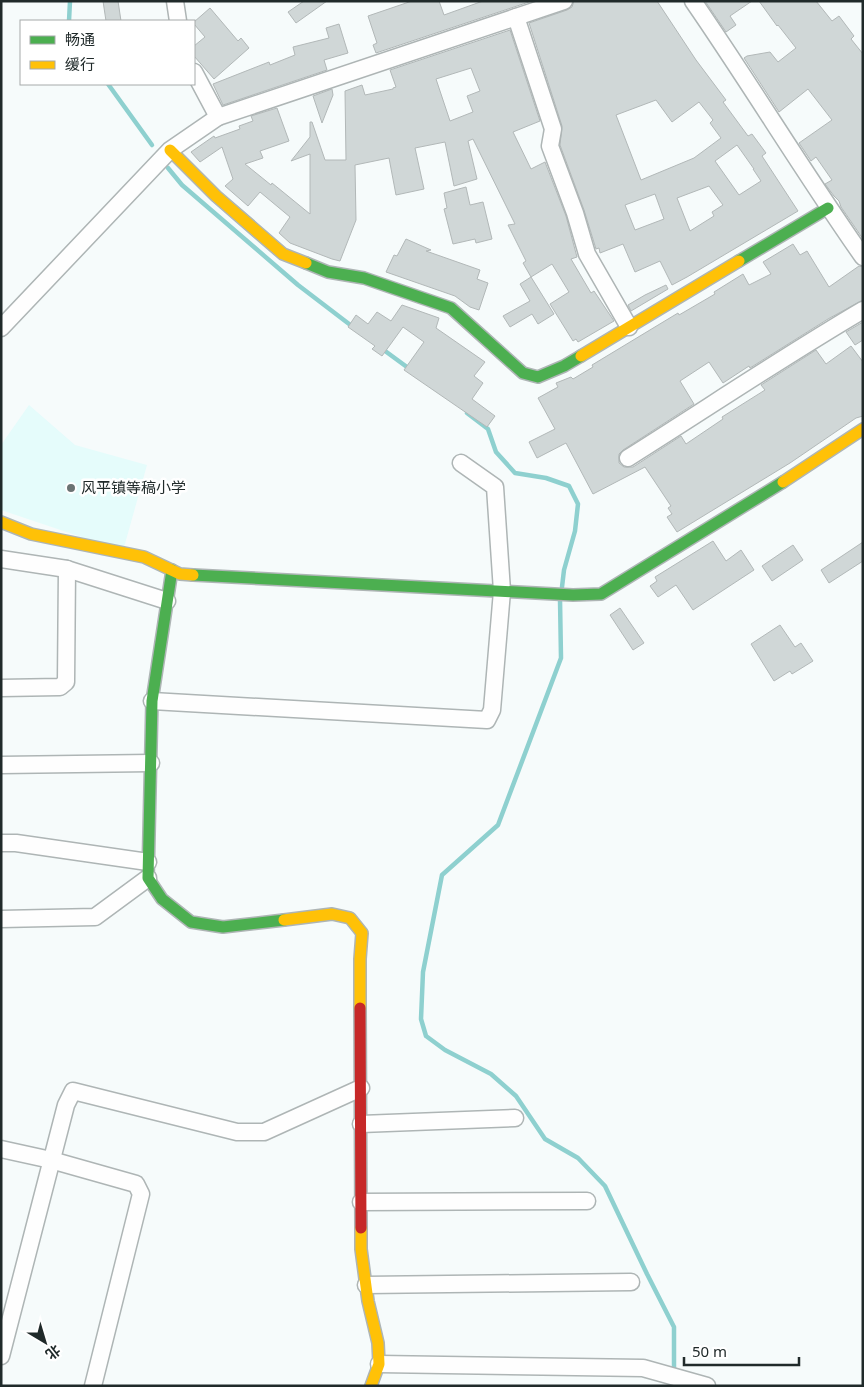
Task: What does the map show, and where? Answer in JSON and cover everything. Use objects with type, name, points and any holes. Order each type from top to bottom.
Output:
[{"type":"street","points":[[175,1],[178,20]]},
{"type":"street","points":[[1,328],[170,150],[218,117],[564,1]]},
{"type":"street","points":[[693,1],[828,208],[863,257]]},
{"type":"street","points":[[516,17],[553,129],[550,146],[575,213],[586,254],[629,327]]},
{"type":"street","points":[[195,74],[218,117]]},
{"type":"street","points":[[170,150],[216,196],[284,254],[328,272],[364,278],[451,308],[523,373],[538,377],[564,366],[828,208]]},
{"type":"street","points":[[628,458],[798,348],[863,310]]},
{"type":"street","points":[[1,522],[32,534],[144,557],[180,574],[573,595],[601,594],[797,474],[863,429]]},
{"type":"street","points":[[152,701],[487,720],[492,710],[502,591],[495,487],[461,463]]},
{"type":"street","points":[[1,559],[67,569],[167,601]]},
{"type":"street","points":[[1,688],[60,687],[66,682],[67,569]]},
{"type":"street","points":[[172,570],[152,701],[148,878],[162,899],[191,922],[223,927],[332,914],[350,918],[362,933],[361,1249],[368,1301],[378,1343],[379,1364],[371,1386]]},
{"type":"street","points":[[1,765],[151,764]]},
{"type":"street","points":[[1,843],[16,843],[148,862]]},
{"type":"street","points":[[1,919],[95,917],[148,878]]},
{"type":"street","points":[[1,1356],[66,1105],[73,1090],[237,1132],[264,1132],[361,1088]]},
{"type":"street","points":[[361,1124],[515,1118]]},
{"type":"street","points":[[1,1149],[52,1160],[136,1184],[142,1194],[93,1386]]},
{"type":"street","points":[[361,1202],[587,1200]]},
{"type":"street","points":[[366,1285],[631,1282]]},
{"type":"street","points":[[379,1364],[643,1368],[707,1386]]},
{"type":"shaded area","name":"风平镇等稿小学","points":[[29,405],[75,445],[147,465],[123,551],[1,510],[1,445]]},
{"type":"building","points":[[103,1],[118,1],[121,20],[106,20]]},
{"type":"building","points":[[304,1],[327,1],[296,23],[288,12]]},
{"type":"building","points":[[412,1],[439,1],[444,15],[483,1],[532,1],[376,53],[373,45],[377,43],[368,16]]},
{"type":"building","points":[[574,1],[657,1],[696,60],[726,100],[723,102],[748,136],[752,134],[766,153],[762,156],[798,211],[672,285],[660,261],[635,272],[623,244],[600,253],[599,248],[596,249],[560,145],[562,126],[529,23],[572,7]],"holes":[[[656,100],[672,122],[699,102],[713,120],[710,123],[721,138],[694,158],[641,180],[616,115]],[[737,145],[761,181],[739,195],[715,161]],[[709,186],[723,205],[712,212],[714,216],[690,231],[677,198]],[[655,194],[664,219],[635,230],[625,205]]]},
{"type":"building","points":[[705,1],[752,1],[730,16],[736,25],[726,32]]},
{"type":"building","points":[[759,1],[816,1],[832,21],[839,16],[854,36],[851,39],[863,54],[863,239],[841,207],[839,201],[825,184],[832,180],[816,157],[811,161],[799,143],[832,120],[808,89],[779,112],[744,58],[770,52],[778,62],[796,48]]},
{"type":"building","points":[[210,8],[238,41],[241,38],[249,48],[214,79],[195,57],[195,45],[205,37],[195,25],[195,21]]},
{"type":"building","points":[[339,24],[348,53],[324,60],[327,70],[223,105],[213,84],[269,62],[270,65],[295,55],[293,47],[329,38],[326,28]]},
{"type":"building","points":[[510,30],[540,121],[513,132],[531,169],[545,162],[566,216],[577,257],[571,259],[591,293],[594,291],[614,321],[578,342],[576,339],[573,341],[550,304],[569,292],[552,264],[531,277],[523,263],[526,261],[508,225],[515,224],[473,139],[468,141],[477,179],[454,186],[445,142],[415,148],[424,189],[396,195],[389,158],[355,165],[356,220],[340,261],[290,243],[279,233],[290,217],[260,192],[248,206],[225,186],[233,179],[222,147],[200,162],[191,152],[214,136],[215,138],[240,129],[239,126],[253,121],[251,116],[277,108],[289,141],[260,151],[263,158],[245,164],[310,214],[310,154],[291,161],[310,137],[310,122],[312,122],[325,160],[346,160],[345,91],[362,85],[365,95],[393,89],[396,87],[390,70]],"holes":[[[471,68],[480,91],[467,96],[473,112],[450,121],[436,79]]]},
{"type":"building","points":[[332,89],[333,95],[322,123],[313,96]]},
{"type":"building","points":[[466,187],[470,205],[483,202],[492,239],[476,243],[475,239],[453,244],[444,209],[447,208],[444,193]]},
{"type":"building","points":[[406,239],[431,250],[426,251],[480,270],[477,279],[488,283],[479,310],[470,307],[455,296],[386,272],[394,255],[397,256]]},
{"type":"building","points":[[793,244],[800,255],[807,251],[829,287],[859,266],[863,267],[863,300],[828,319],[723,383],[709,362],[680,381],[694,404],[623,450],[619,454],[619,463],[624,467],[633,467],[681,436],[686,444],[723,419],[722,417],[765,390],[761,385],[816,350],[826,364],[851,346],[863,362],[863,416],[856,418],[790,463],[677,532],[667,517],[672,514],[668,508],[671,506],[645,467],[593,494],[566,443],[537,458],[529,442],[555,429],[538,398],[558,387],[556,383],[571,377],[573,379],[593,367],[592,365],[678,313],[679,315],[715,294],[714,292],[743,274],[749,285],[771,274],[763,262]]},
{"type":"building","points":[[531,277],[554,314],[538,324],[532,314],[510,327],[503,316],[530,301],[520,284]]},
{"type":"building","points":[[666,285],[668,289],[631,311],[628,305]]},
{"type":"building","points":[[402,305],[439,318],[436,328],[485,362],[474,376],[483,383],[472,399],[495,416],[487,427],[404,370],[424,342],[403,327],[382,356],[372,349],[375,346],[348,327],[356,315],[368,324],[377,312],[391,321]]},
{"type":"building","points":[[863,322],[863,340],[855,345],[846,332]]},
{"type":"building","points":[[713,541],[726,561],[741,550],[754,570],[693,610],[676,585],[658,597],[650,586],[657,581],[655,577]]},
{"type":"building","points":[[863,542],[863,561],[829,583],[821,570]]},
{"type":"building","points":[[793,545],[803,560],[772,581],[762,566]]},
{"type":"building","points":[[620,608],[644,643],[633,650],[610,615]]},
{"type":"building","points":[[780,625],[795,647],[801,643],[813,661],[792,674],[790,671],[774,681],[751,644]]},
{"type":"waterway","points":[[69,20],[70,1]]},
{"type":"waterway","points":[[109,85],[152,145]]},
{"type":"waterway","points":[[168,168],[182,185],[298,285],[353,327]]},
{"type":"waterway","points":[[381,348],[411,370]]},
{"type":"waterway","points":[[467,413],[488,429],[496,452],[515,473],[546,478],[569,486],[578,504],[575,531],[564,570],[562,587]]},
{"type":"waterway","points":[[560,599],[561,658],[498,825],[442,875],[423,972],[421,1019],[426,1036],[445,1050],[491,1074],[516,1096],[545,1139],[578,1158],[605,1186],[674,1327],[674,1386]]},
{"type":"traffic: fast","points":[[739,261],[828,208]]},
{"type":"traffic: fast","points":[[306,263],[328,272],[364,278],[451,308],[523,373],[538,377],[564,366],[581,356]]},
{"type":"traffic: fast","points":[[193,575],[573,595],[601,594],[783,482]]},
{"type":"traffic: fast","points":[[172,570],[152,701],[148,878],[162,899],[191,922],[223,927],[284,920]]},
{"type":"traffic: slow","points":[[170,150],[216,196],[283,254],[306,263]]},
{"type":"traffic: slow","points":[[581,356],[739,261]]},
{"type":"traffic: slow","points":[[783,482],[863,429]]},
{"type":"traffic: slow","points":[[1,522],[31,534],[144,557],[180,574],[193,575]]},
{"type":"traffic: slow","points":[[284,920],[332,914],[350,918],[362,933],[360,1008]]},
{"type":"traffic: slow","points":[[361,1228],[361,1249],[368,1301],[378,1343],[379,1364],[371,1386]]},
{"type":"traffic: jam","points":[[360,1008],[361,1228]]},
{"type":"place","name":"风平镇等稿小学","points":[[71,488]]}]
